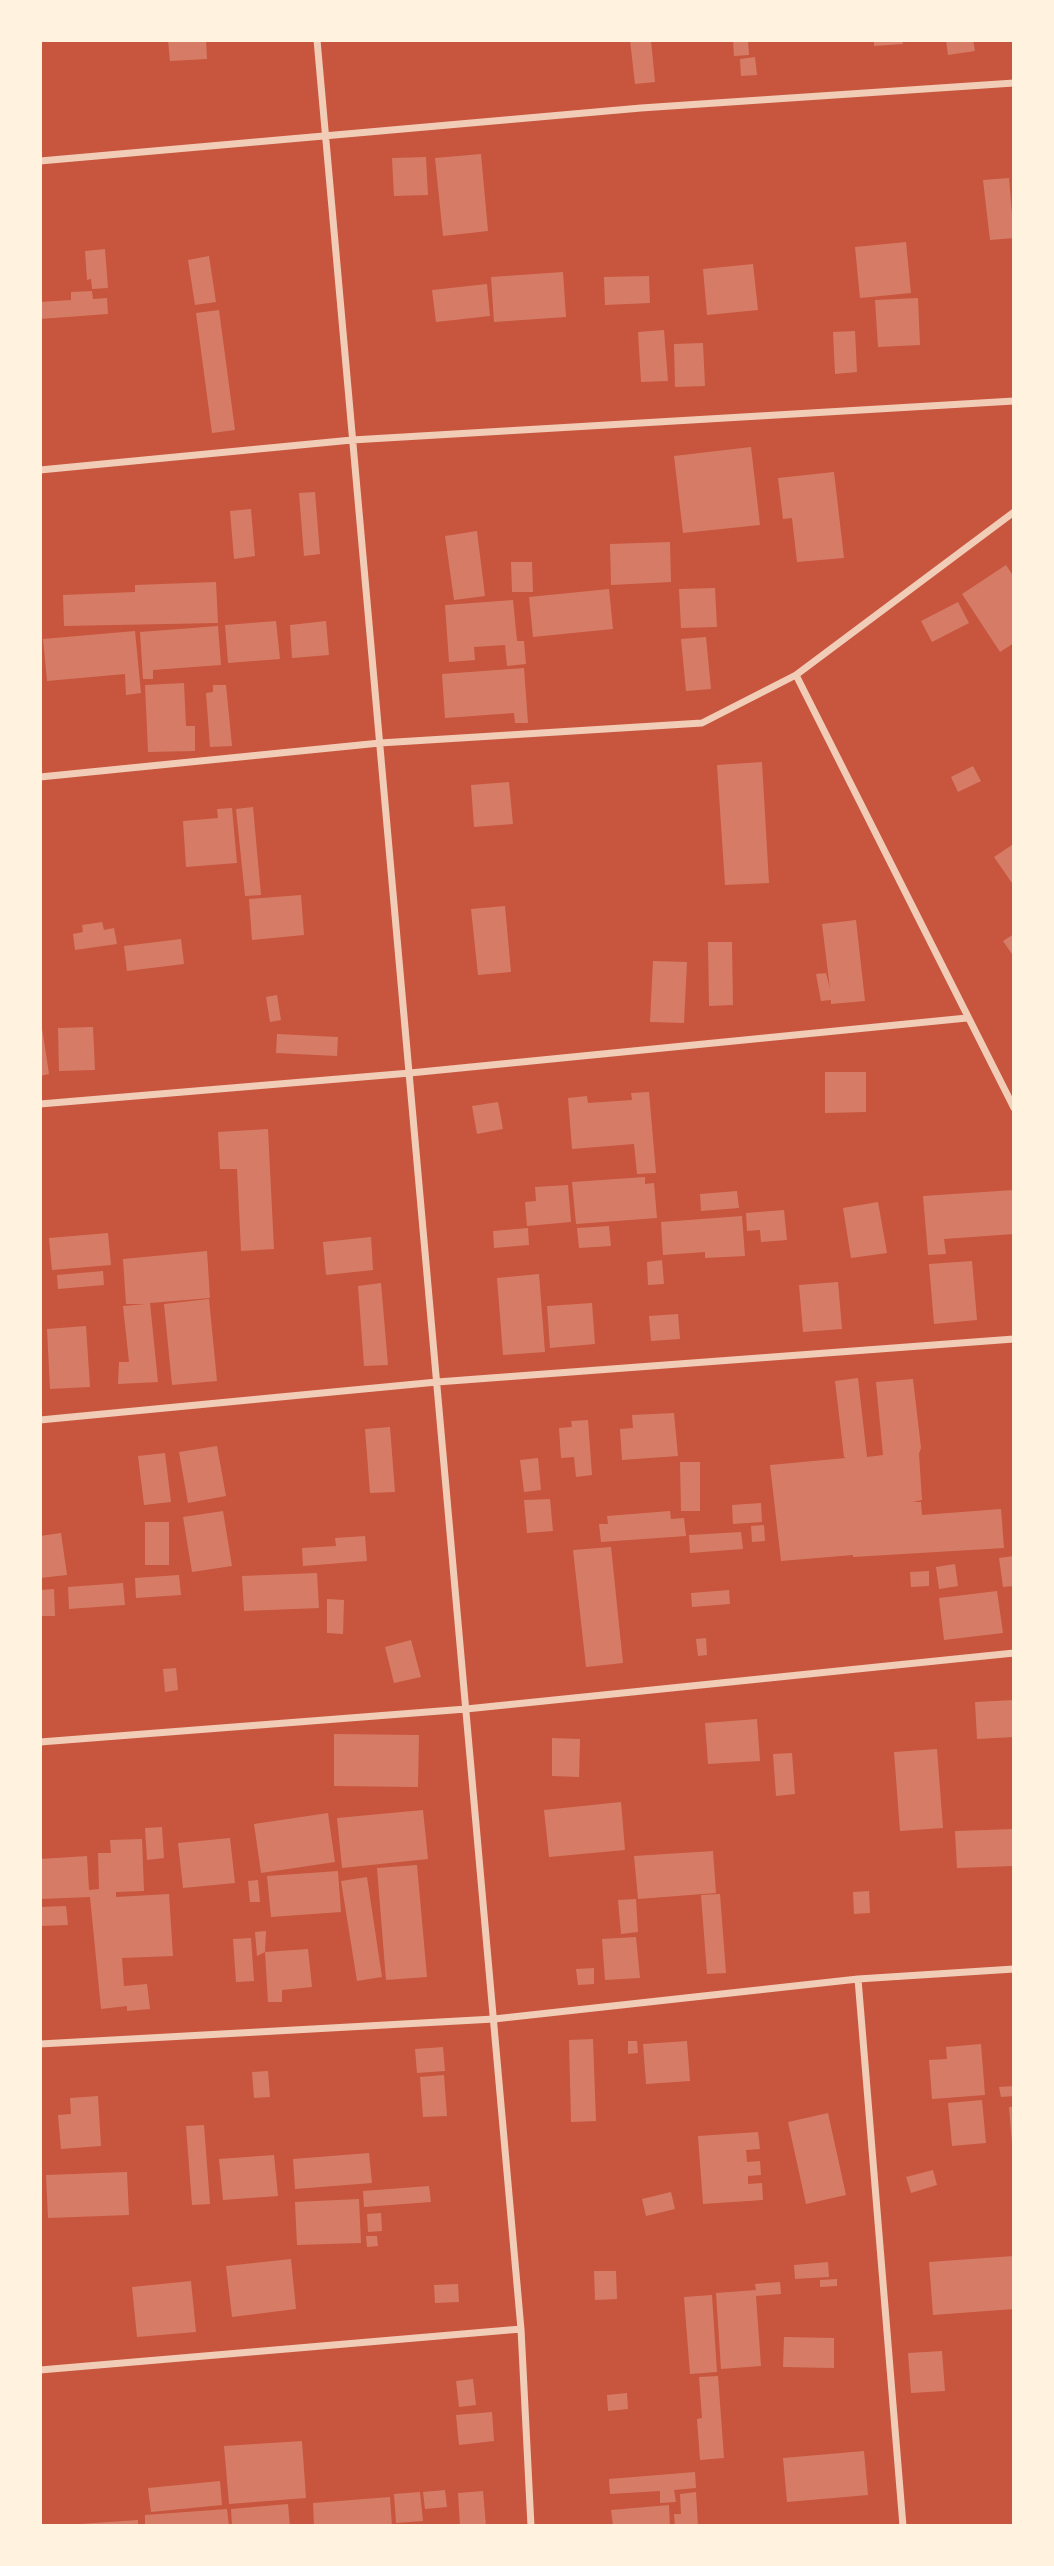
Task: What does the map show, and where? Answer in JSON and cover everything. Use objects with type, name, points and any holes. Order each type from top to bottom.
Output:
[{"type":"street","points":[[317,40],[521,2329],[531,2526]]},
{"type":"street","points":[[40,161],[325,138],[641,108],[1014,83]]},
{"type":"street","points":[[40,470],[352,440],[1014,401]]},
{"type":"street","points":[[40,777],[380,743],[702,723],[796,675],[1014,513]]},
{"type":"street","points":[[796,675],[1014,1108]]},
{"type":"street","points":[[40,1104],[410,1073],[967,1018]]},
{"type":"street","points":[[40,1420],[437,1382],[1014,1339]]},
{"type":"street","points":[[40,1742],[466,1709],[1014,1653]]},
{"type":"street","points":[[40,2044],[494,2019],[858,1979],[1014,1969]]},
{"type":"street","points":[[858,1979],[903,2526]]},
{"type":"street","points":[[40,2370],[521,2329]]},
{"type":"building","points":[[168,40],[206,40],[207,59],[170,61]]},
{"type":"building","points":[[630,40],[651,40],[655,82],[635,84]]},
{"type":"building","points":[[733,40],[748,40],[749,55],[734,56]]},
{"type":"building","points":[[874,40],[902,40],[903,44],[874,46]]},
{"type":"building","points":[[946,40],[973,40],[975,51],[948,55]]},
{"type":"building","points":[[755,57],[757,75],[741,76],[740,59]]},
{"type":"building","points":[[481,154],[488,231],[443,236],[435,158]]},
{"type":"building","points":[[426,157],[428,195],[394,196],[392,158]]},
{"type":"building","points":[[1009,178],[1014,238],[990,240],[983,180]]},
{"type":"building","points":[[906,242],[911,293],[860,298],[855,247]]},
{"type":"building","points":[[105,249],[108,288],[92,289],[91,279],[87,280],[85,251]]},
{"type":"building","points":[[209,256],[216,302],[195,305],[188,260]]},
{"type":"building","points":[[753,264],[758,310],[707,315],[703,269]]},
{"type":"building","points":[[563,272],[566,317],[494,322],[491,277]]},
{"type":"building","points":[[649,276],[650,303],[605,305],[604,277]]},
{"type":"building","points":[[487,284],[490,316],[436,322],[432,290]]},
{"type":"building","points":[[92,291],[93,299],[107,298],[108,314],[40,319],[40,302],[71,300],[71,292]]},
{"type":"building","points":[[918,298],[920,345],[878,347],[875,300]]},
{"type":"building","points":[[219,310],[235,430],[212,433],[196,313]]},
{"type":"building","points":[[664,330],[668,381],[641,382],[638,332]]},
{"type":"building","points":[[855,331],[857,372],[835,374],[833,332]]},
{"type":"building","points":[[703,343],[705,386],[675,387],[674,344]]},
{"type":"building","points":[[751,447],[760,525],[683,533],[674,456]]},
{"type":"building","points":[[834,472],[844,558],[797,562],[792,518],[783,519],[778,478]]},
{"type":"building","points":[[315,492],[320,554],[304,556],[299,493]]},
{"type":"building","points":[[251,509],[255,556],[234,559],[230,511]]},
{"type":"building","points":[[477,531],[485,596],[454,600],[445,536]]},
{"type":"building","points":[[670,542],[671,582],[611,585],[610,544]]},
{"type":"building","points":[[511,562],[532,562],[533,592],[512,592]]},
{"type":"building","points":[[1006,565],[1014,577],[1014,643],[1000,652],[962,594]]},
{"type":"building","points":[[216,582],[218,623],[64,626],[63,595],[135,592],[135,585]]},
{"type":"building","points":[[715,588],[717,627],[681,628],[679,589]]},
{"type":"building","points":[[609,589],[613,629],[533,637],[529,597]]},
{"type":"building","points":[[513,600],[517,641],[524,641],[526,664],[507,666],[505,645],[474,647],[475,660],[449,662],[445,605]]},
{"type":"building","points":[[958,602],[969,623],[932,642],[921,621]]},
{"type":"building","points":[[276,621],[280,659],[228,663],[225,625]]},
{"type":"building","points":[[326,621],[329,655],[292,658],[290,625]]},
{"type":"building","points":[[218,626],[221,665],[153,670],[153,679],[143,679],[140,632]]},
{"type":"building","points":[[135,631],[141,693],[126,695],[125,674],[47,681],[43,639]]},
{"type":"building","points":[[706,637],[711,689],[686,691],[681,639]]},
{"type":"building","points":[[524,668],[528,723],[515,723],[514,713],[445,718],[442,674]]},
{"type":"building","points":[[184,683],[186,726],[195,726],[195,751],[148,752],[145,685]]},
{"type":"building","points":[[213,685],[226,685],[232,746],[210,747],[206,693],[213,692]]},
{"type":"building","points":[[762,762],[769,883],[725,885],[717,765]]},
{"type":"building","points":[[973,766],[981,781],[958,792],[951,777]]},
{"type":"building","points":[[509,782],[513,824],[474,827],[471,785]]},
{"type":"building","points":[[253,807],[261,895],[245,896],[236,809]]},
{"type":"building","points":[[232,808],[237,863],[186,867],[183,821],[218,818],[217,809]]},
{"type":"building","points":[[1012,845],[1014,847],[1014,886],[994,857]]},
{"type":"building","points":[[301,895],[304,935],[252,940],[249,899]]},
{"type":"building","points":[[505,906],[511,972],[478,975],[471,909]]},
{"type":"building","points":[[856,920],[865,1001],[831,1004],[831,1000],[821,1001],[816,974],[826,973],[830,989],[822,924]]},
{"type":"building","points":[[102,922],[104,930],[114,928],[117,944],[75,950],[73,934],[83,932],[82,925]]},
{"type":"building","points":[[1014,934],[1014,957],[1003,941]]},
{"type":"building","points":[[181,939],[184,964],[127,971],[124,946]]},
{"type":"building","points":[[708,942],[732,942],[733,1005],[709,1006]]},
{"type":"building","points":[[653,961],[687,962],[684,1023],[650,1022]]},
{"type":"building","points":[[277,995],[281,1020],[270,1022],[266,997]]},
{"type":"building","points":[[93,1027],[95,1070],[59,1071],[58,1028]]},
{"type":"building","points":[[42,1028],[49,1074],[40,1076],[40,1029]]},
{"type":"building","points":[[277,1034],[338,1037],[337,1056],[276,1053]]},
{"type":"building","points":[[825,1072],[866,1072],[866,1112],[825,1113]]},
{"type":"building","points":[[649,1092],[656,1173],[637,1174],[634,1144],[572,1149],[568,1098],[587,1096],[588,1103],[632,1100],[631,1093]]},
{"type":"building","points":[[498,1102],[503,1129],[477,1134],[472,1106]]},
{"type":"building","points":[[268,1129],[274,1249],[241,1251],[237,1169],[220,1169],[218,1132]]},
{"type":"building","points":[[645,1177],[645,1184],[654,1183],[657,1218],[576,1224],[572,1182]]},
{"type":"building","points":[[568,1185],[571,1222],[527,1226],[525,1202],[536,1201],[535,1187]]},
{"type":"building","points":[[1014,1190],[1014,1234],[944,1239],[946,1254],[928,1255],[923,1196]]},
{"type":"building","points":[[737,1191],[739,1208],[701,1211],[700,1194]]},
{"type":"building","points":[[878,1202],[887,1253],[851,1258],[843,1208]]},
{"type":"building","points":[[784,1210],[787,1240],[761,1242],[760,1230],[747,1231],[746,1213]]},
{"type":"building","points":[[742,1216],[745,1256],[705,1258],[705,1252],[663,1255],[661,1222]]},
{"type":"building","points":[[609,1226],[611,1246],[579,1248],[577,1228]]},
{"type":"building","points":[[528,1228],[529,1245],[494,1248],[493,1231]]},
{"type":"building","points":[[108,1233],[111,1265],[52,1270],[49,1238]]},
{"type":"building","points":[[371,1237],[373,1270],[326,1275],[323,1242]]},
{"type":"building","points":[[207,1251],[210,1298],[150,1303],[158,1382],[118,1384],[119,1362],[129,1362],[123,1306],[146,1304],[126,1304],[123,1259]]},
{"type":"building","points":[[662,1260],[664,1284],[648,1285],[647,1262]]},
{"type":"building","points":[[972,1261],[977,1320],[934,1324],[929,1264]]},
{"type":"building","points":[[103,1271],[104,1285],[58,1289],[57,1275]]},
{"type":"building","points":[[539,1274],[545,1352],[503,1355],[497,1278]]},
{"type":"building","points":[[838,1282],[842,1329],[803,1332],[799,1285]]},
{"type":"building","points":[[381,1283],[388,1365],[364,1366],[358,1286]]},
{"type":"building","points":[[209,1299],[217,1381],[172,1385],[164,1304]]},
{"type":"building","points":[[592,1303],[595,1344],[550,1348],[547,1306]]},
{"type":"building","points":[[678,1314],[680,1339],[651,1341],[649,1316]]},
{"type":"building","points":[[86,1326],[90,1387],[50,1389],[47,1329]]},
{"type":"building","points":[[858,1378],[867,1457],[883,1455],[876,1382],[913,1379],[921,1448],[919,1454],[922,1500],[912,1502],[921,1502],[922,1515],[1001,1509],[1004,1548],[781,1561],[770,1465],[846,1458],[835,1381]]},
{"type":"building","points":[[674,1413],[678,1456],[622,1460],[620,1429],[633,1428],[632,1415]]},
{"type":"building","points":[[588,1420],[592,1475],[576,1477],[574,1457],[561,1458],[559,1428],[572,1427],[571,1421]]},
{"type":"building","points":[[390,1427],[395,1492],[370,1493],[365,1429]]},
{"type":"building","points":[[217,1446],[226,1496],[188,1503],[179,1452]]},
{"type":"building","points":[[165,1453],[171,1502],[144,1505],[138,1456]]},
{"type":"building","points":[[538,1458],[541,1490],[524,1492],[520,1460]]},
{"type":"building","points":[[680,1462],[700,1462],[700,1511],[681,1511]]},
{"type":"building","points":[[550,1499],[553,1531],[527,1533],[524,1500]]},
{"type":"building","points":[[761,1503],[762,1522],[733,1524],[732,1505]]},
{"type":"building","points":[[223,1511],[232,1566],[192,1572],[183,1517]]},
{"type":"building","points":[[670,1511],[671,1519],[684,1518],[686,1536],[601,1542],[599,1524],[608,1524],[607,1516]]},
{"type":"building","points":[[145,1522],[169,1522],[169,1565],[145,1565]]},
{"type":"building","points":[[764,1525],[765,1541],[752,1542],[751,1526]]},
{"type":"building","points":[[741,1532],[743,1549],[690,1553],[689,1535]]},
{"type":"building","points":[[61,1533],[67,1575],[40,1578],[40,1536]]},
{"type":"building","points":[[365,1536],[367,1561],[303,1566],[302,1548],[336,1546],[335,1538]]},
{"type":"building","points":[[611,1547],[623,1663],[586,1667],[573,1550]]},
{"type":"building","points":[[1014,1556],[1014,1586],[1003,1587],[999,1558]]},
{"type":"building","points":[[955,1564],[958,1586],[939,1589],[936,1567]]},
{"type":"building","points":[[929,1571],[929,1586],[911,1587],[910,1572]]},
{"type":"building","points":[[317,1573],[319,1608],[244,1611],[242,1576]]},
{"type":"building","points":[[179,1575],[181,1595],[136,1598],[135,1578]]},
{"type":"building","points":[[123,1583],[125,1605],[69,1609],[68,1587]]},
{"type":"building","points":[[54,1589],[55,1616],[40,1616],[40,1590]]},
{"type":"building","points":[[729,1590],[730,1604],[692,1607],[691,1593]]},
{"type":"building","points":[[997,1591],[1003,1633],[944,1640],[939,1598]]},
{"type":"building","points":[[327,1599],[344,1600],[343,1634],[327,1633]]},
{"type":"building","points":[[706,1638],[707,1655],[698,1656],[696,1639]]},
{"type":"building","points":[[411,1640],[421,1677],[394,1683],[385,1647]]},
{"type":"building","points":[[176,1668],[178,1690],[165,1692],[163,1669]]},
{"type":"building","points":[[1014,1700],[1014,1737],[977,1739],[975,1702]]},
{"type":"building","points":[[757,1719],[760,1761],[708,1764],[705,1723]]},
{"type":"building","points":[[334,1734],[419,1735],[418,1787],[334,1786]]},
{"type":"building","points":[[552,1738],[580,1739],[579,1777],[552,1776]]},
{"type":"building","points":[[937,1749],[943,1828],[900,1831],[894,1752]]},
{"type":"building","points":[[792,1753],[795,1794],[776,1796],[773,1754]]},
{"type":"building","points":[[621,1802],[625,1850],[549,1857],[544,1810]]},
{"type":"building","points":[[423,1810],[428,1859],[342,1868],[337,1818]]},
{"type":"building","points":[[328,1813],[335,1862],[261,1873],[254,1824]]},
{"type":"building","points":[[162,1827],[164,1858],[147,1860],[145,1828]]},
{"type":"building","points":[[1014,1829],[1014,1866],[957,1868],[955,1831]]},
{"type":"building","points":[[230,1838],[235,1883],[183,1888],[178,1843]]},
{"type":"building","points":[[142,1839],[144,1891],[116,1892],[116,1897],[169,1894],[173,1956],[122,1958],[124,1986],[147,1984],[150,2009],[127,2011],[127,2006],[101,2009],[90,1897],[40,1899],[40,1859],[87,1856],[89,1890],[99,1889],[98,1853],[111,1853],[110,1840]]},
{"type":"building","points":[[713,1851],[716,1893],[638,1899],[634,1856]]},
{"type":"building","points":[[417,1865],[427,1977],[386,1980],[377,1868]]},
{"type":"building","points":[[338,1871],[341,1912],[271,1917],[267,1876]]},
{"type":"building","points":[[367,1877],[382,1977],[357,1981],[341,1881]]},
{"type":"building","points":[[258,1880],[260,1902],[250,1902],[248,1881]]},
{"type":"building","points":[[869,1891],[870,1913],[854,1914],[853,1892]]},
{"type":"building","points":[[720,1894],[726,1973],[707,1974],[701,1895]]},
{"type":"building","points":[[636,1899],[638,1932],[621,1934],[618,1900]]},
{"type":"building","points":[[66,1906],[68,1925],[40,1926],[40,1907]]},
{"type":"building","points":[[266,1931],[265,1952],[257,1956],[255,1932]]},
{"type":"building","points":[[636,1937],[640,1978],[605,1980],[602,1939]]},
{"type":"building","points":[[251,1938],[254,1981],[236,1982],[233,1939]]},
{"type":"building","points":[[308,1949],[312,1987],[282,1990],[282,2002],[268,2002],[265,1952]]},
{"type":"building","points":[[594,1968],[594,1984],[578,1985],[576,1969]]},
{"type":"building","points":[[593,2039],[596,2121],[571,2122],[569,2040]]},
{"type":"building","points":[[628,2041],[637,2041],[638,2053],[628,2054]]},
{"type":"building","points":[[687,2041],[690,2081],[646,2084],[643,2044]]},
{"type":"building","points":[[981,2044],[985,2095],[932,2099],[929,2060],[947,2059],[946,2047]]},
{"type":"building","points":[[443,2047],[445,2071],[417,2073],[415,2049]]},
{"type":"building","points":[[268,2071],[270,2097],[254,2098],[252,2072]]},
{"type":"building","points":[[444,2075],[447,2116],[423,2117],[420,2077]]},
{"type":"building","points":[[1014,2086],[1014,2096],[1001,2097],[999,2087]]},
{"type":"building","points":[[98,2096],[101,2146],[61,2149],[58,2115],[71,2114],[70,2098]]},
{"type":"building","points":[[982,2100],[986,2143],[952,2146],[948,2103]]},
{"type":"building","points":[[1009,2107],[1014,2107],[1014,2144],[1012,2144]]},
{"type":"building","points":[[828,2113],[846,2195],[806,2204],[788,2122]]},
{"type":"building","points":[[204,2125],[210,2204],[192,2205],[186,2126]]},
{"type":"building","points":[[758,2132],[760,2149],[746,2150],[747,2162],[760,2161],[761,2175],[748,2176],[748,2184],[762,2183],[763,2200],[703,2204],[698,2136]]},
{"type":"building","points":[[369,2153],[372,2183],[295,2189],[293,2159]]},
{"type":"building","points":[[274,2155],[278,2196],[223,2200],[219,2159]]},
{"type":"building","points":[[933,2170],[937,2185],[911,2193],[906,2177]]},
{"type":"building","points":[[127,2172],[129,2215],[48,2218],[46,2175]]},
{"type":"building","points":[[429,2186],[431,2202],[364,2207],[363,2191]]},
{"type":"building","points":[[671,2192],[675,2209],[646,2216],[642,2199]]},
{"type":"building","points":[[359,2199],[361,2243],[297,2245],[295,2202]]},
{"type":"building","points":[[381,2213],[382,2231],[368,2232],[367,2214]]},
{"type":"building","points":[[366,2236],[377,2236],[378,2246],[367,2247]]},
{"type":"building","points":[[1014,2256],[1014,2309],[933,2315],[929,2262]]},
{"type":"building","points":[[291,2259],[296,2309],[232,2317],[226,2266]]},
{"type":"building","points":[[828,2262],[829,2277],[795,2279],[794,2265]]},
{"type":"building","points":[[594,2271],[616,2271],[617,2299],[595,2300]]},
{"type":"building","points":[[837,2279],[837,2286],[820,2287],[820,2280]]},
{"type":"building","points":[[191,2281],[196,2332],[137,2337],[132,2287]]},
{"type":"building","points":[[780,2282],[781,2294],[756,2296],[761,2366],[721,2369],[716,2293],[756,2290],[755,2284]]},
{"type":"building","points":[[458,2284],[459,2302],[435,2303],[434,2285]]},
{"type":"building","points":[[712,2295],[717,2372],[690,2374],[684,2297]]},
{"type":"building","points":[[784,2337],[834,2338],[834,2368],[783,2367]]},
{"type":"building","points":[[942,2351],[945,2391],[911,2393],[908,2353]]},
{"type":"building","points":[[718,2376],[724,2458],[700,2460],[697,2419],[702,2418],[699,2377]]},
{"type":"building","points":[[473,2379],[476,2405],[459,2407],[456,2381]]},
{"type":"building","points":[[627,2393],[628,2409],[608,2411],[607,2395]]},
{"type":"building","points":[[492,2412],[494,2441],[459,2445],[456,2415]]},
{"type":"building","points":[[302,2441],[306,2498],[229,2504],[224,2446]]},
{"type":"building","points":[[864,2451],[868,2495],[787,2502],[783,2458]]},
{"type":"building","points":[[695,2472],[696,2488],[674,2490],[676,2502],[660,2503],[660,2491],[610,2494],[609,2479]]},
{"type":"building","points":[[220,2481],[222,2505],[151,2512],[148,2488]]},
{"type":"building","points":[[445,2490],[447,2507],[425,2509],[423,2492]]},
{"type":"building","points":[[483,2491],[486,2526],[460,2526],[458,2493]]},
{"type":"building","points":[[420,2492],[423,2521],[396,2523],[394,2494]]},
{"type":"building","points":[[696,2492],[698,2526],[675,2526],[674,2514],[681,2514],[680,2494]]},
{"type":"building","points":[[390,2497],[392,2526],[314,2526],[313,2503]]},
{"type":"building","points":[[288,2504],[290,2526],[232,2526],[231,2509]]},
{"type":"building","points":[[669,2505],[670,2526],[613,2526],[611,2510]]},
{"type":"building","points":[[227,2509],[229,2526],[145,2526],[145,2515]]},
{"type":"building","points":[[138,2520],[138,2526],[80,2526],[80,2524]]}]
